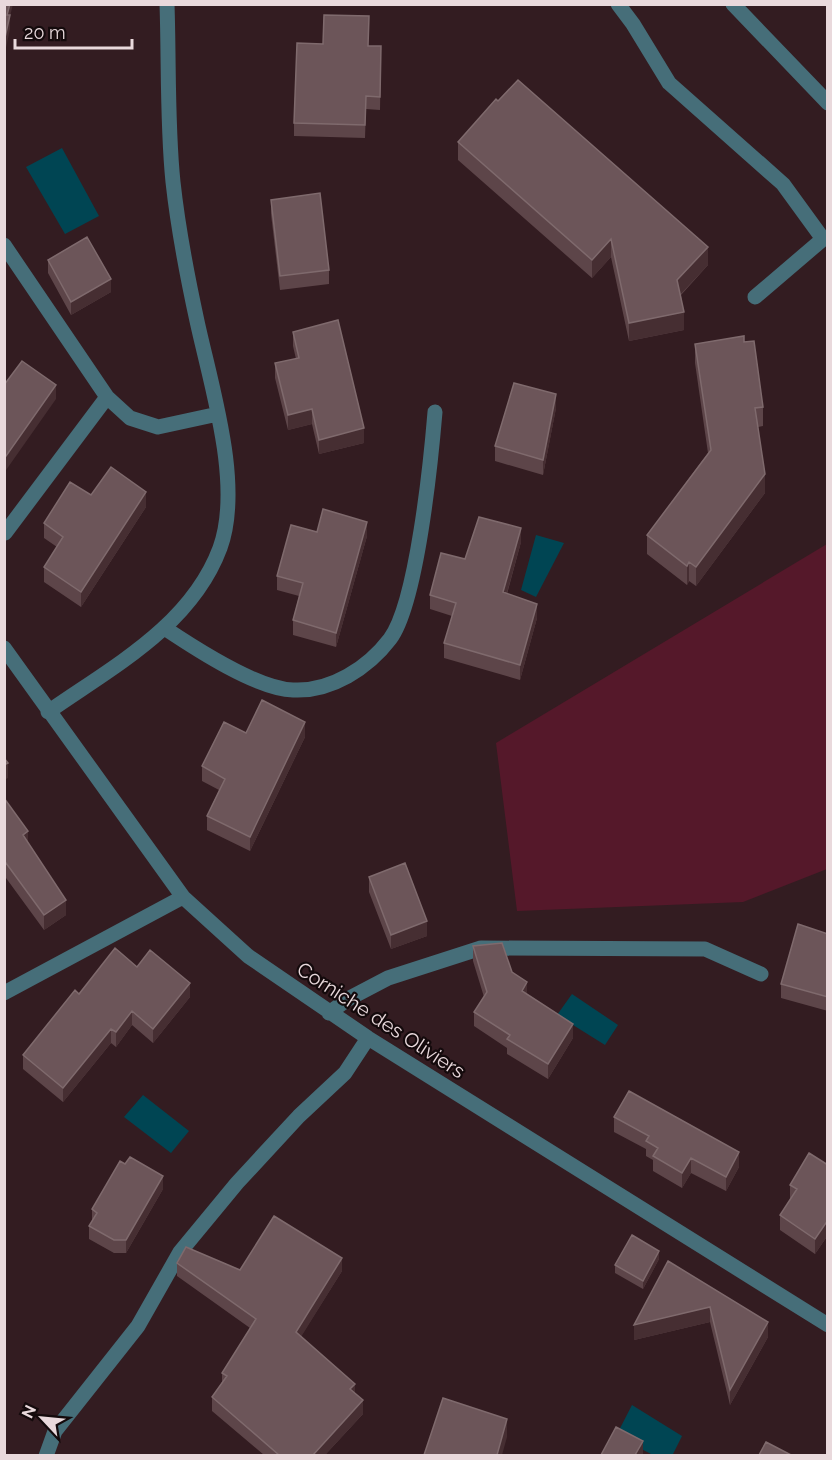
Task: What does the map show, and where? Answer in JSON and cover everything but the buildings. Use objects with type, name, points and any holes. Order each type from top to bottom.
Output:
[{"type":"street","points":[[48,712],[166,629],[196,592],[220,548],[230,498],[218,414],[189,284],[173,181],[167,4]]},
{"type":"street","points":[[618,4],[669,83],[783,184],[823,239],[755,297]]},
{"type":"street","points":[[733,4],[828,102]]},
{"type":"street","points":[[4,245],[107,397],[130,418],[158,427],[218,414]]},
{"type":"street","points":[[5,533],[107,397]]},
{"type":"street","points":[[166,629],[247,676],[292,690],[344,680],[361,667],[391,638],[408,596],[432,449],[435,412]]},
{"type":"street","name":"Corniche des Oliviers","points":[[4,648],[183,897],[248,956],[368,1038],[828,1325]]},
{"type":"street","points":[[4,993],[183,897]]},
{"type":"street","points":[[329,1013],[348,999],[388,978],[481,948],[705,949],[762,974]]},
{"type":"street","points":[[46,1455],[55,1431],[138,1326],[180,1252],[237,1183],[299,1116],[345,1073],[368,1038]]},
{"type":"shaded area","points":[[827,544],[827,869],[743,902],[517,911],[496,743]]},
{"type":"water","points":[[62,148],[99,216],[65,234],[26,167]]},
{"type":"water","points":[[536,535],[564,543],[536,597],[521,590]]},
{"type":"water","points":[[572,994],[618,1025],[605,1045],[557,1015]]},
{"type":"water","points":[[143,1095],[189,1131],[171,1153],[124,1117]]},
{"type":"water","points":[[632,1405],[682,1436],[672,1456],[653,1455],[616,1436]]}]
